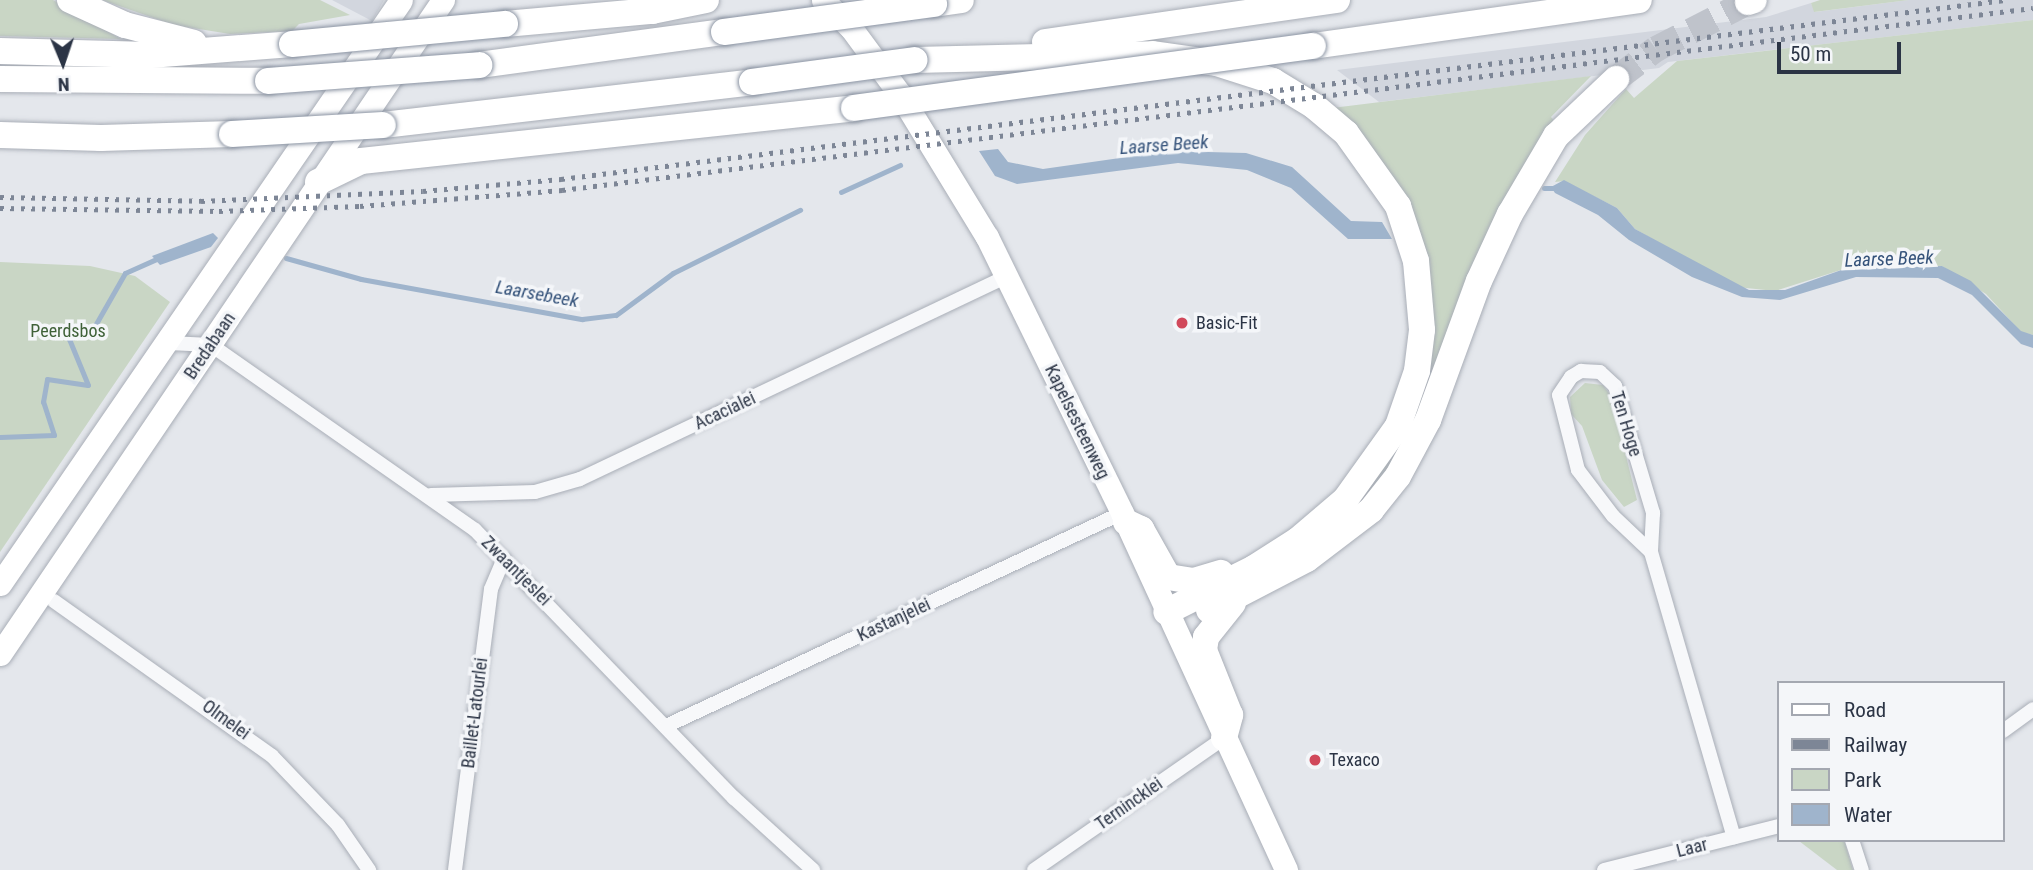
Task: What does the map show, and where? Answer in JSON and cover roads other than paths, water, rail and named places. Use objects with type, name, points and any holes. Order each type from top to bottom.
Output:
[{"type":"highway","points":[[70,0],[168,38],[240,48]]},
{"type":"highway","points":[[0,51],[150,55],[652,11],[706,0]]},
{"type":"highway","points":[[0,79],[268,81],[479,65],[961,0]]},
{"type":"highway","points":[[0,135],[101,138],[232,134],[441,120],[752,82],[1337,0]]},
{"type":"highway","points":[[318,183],[361,161],[855,108],[1639,0]]},
{"type":"highway","points":[[915,60],[1153,54],[1217,63],[1273,81],[1314,106],[1346,133],[1382,179],[1408,231],[1422,293],[1417,371],[1398,426],[1345,500],[1298,540],[1170,619]]},
{"type":"highway","points":[[1170,619],[1239,597],[1340,536],[1371,510],[1398,476],[1428,420],[1479,281],[1510,214],[1556,136],[1616,79]]},
{"type":"highway","points":[[1124,518],[1140,529],[1158,567],[1180,581],[1213,576],[1269,557]]},
{"type":"highway","points":[[1224,738],[1230,715],[1205,643],[1218,618],[1239,597]]},
{"type":"main road","name":"Bredabaan","points":[[0,654],[443,0]]},
{"type":"main road","name":"Kapelsesteenweg","points":[[823,0],[851,29],[899,93],[987,237],[1124,518],[1286,870]]},
{"type":"main road","name":"Bredabaan","points":[[0,584],[167,347],[394,9]]},
{"type":"street","name":"Bredabaan","points":[[394,9],[418,37]]},
{"type":"street","name":"Acacialei","points":[[431,495],[535,492],[580,479],[1006,277]]},
{"type":"street","points":[[167,347],[211,345]]},
{"type":"street","name":"Zwaantjeslei","points":[[211,345],[431,495],[504,559],[734,798],[813,870]]},
{"type":"street","name":"Ten Hoge","points":[[1651,552],[1613,516],[1578,470],[1559,395],[1571,377],[1581,371],[1600,372],[1615,386],[1653,513],[1651,552],[1734,837]]},
{"type":"street","name":"Kastanjelei","points":[[666,726],[1124,518]]},
{"type":"street","name":"Baillet-Latourlei","points":[[456,870],[491,589],[504,559]]},
{"type":"street","name":"Olmelei","points":[[54,601],[272,756],[338,825],[369,870]]},
{"type":"street","points":[[2005,730],[2033,709]]},
{"type":"street","name":"Ternincklei","points":[[1034,870],[1224,738]]},
{"type":"street","name":"Laar","points":[[1604,870],[1778,826]]},
{"type":"street","points":[[1853,842],[1862,870]]},
{"type":"water","points":[[998,149],[1008,162],[1043,169],[1169,151],[1246,153],[1292,167],[1351,221],[1382,222],[1392,239],[1348,239],[1291,188],[1247,170],[1178,163],[1017,184],[995,176],[979,151]]},
{"type":"water","points":[[1564,180],[1617,208],[1635,229],[1749,290],[1785,290],[1847,268],[1942,266],[1971,281],[2021,331],[2033,335],[2033,348],[2021,344],[1972,295],[1938,278],[1856,277],[1780,300],[1742,297],[1692,277],[1629,240],[1598,215],[1555,193],[1551,187]]},
{"type":"water","points":[[213,233],[218,238],[211,247],[160,265],[152,256]]},
{"type":"waterway","name":"Laarsebeek","points":[[841,192],[900,165]]},
{"type":"waterway","name":"Laarse Beek","points":[[1544,188],[1557,188]]},
{"type":"waterway","name":"Laarsebeek","points":[[286,258],[361,279],[582,319],[616,315],[673,273],[800,210]]},
{"type":"waterway","name":"Laarse Beek","points":[[0,437],[54,435],[43,402],[47,379],[88,385],[69,339],[93,329],[125,273],[161,257]]},
{"type":"tunnel","points":[[1616,79],[1656,49],[1748,2]]},
{"type":"railway","points":[[0,197],[201,201],[423,191],[561,179],[2005,0]]},
{"type":"railway","points":[[0,208],[219,211],[360,206],[562,190],[2033,8]]},
{"type":"place","name":"Basic-Fit","points":[[1182,323]]},
{"type":"place","name":"Texaco","points":[[1315,760]]},
{"type":"park label","name":"Peerdsbos","points":[[68,331]]}]
